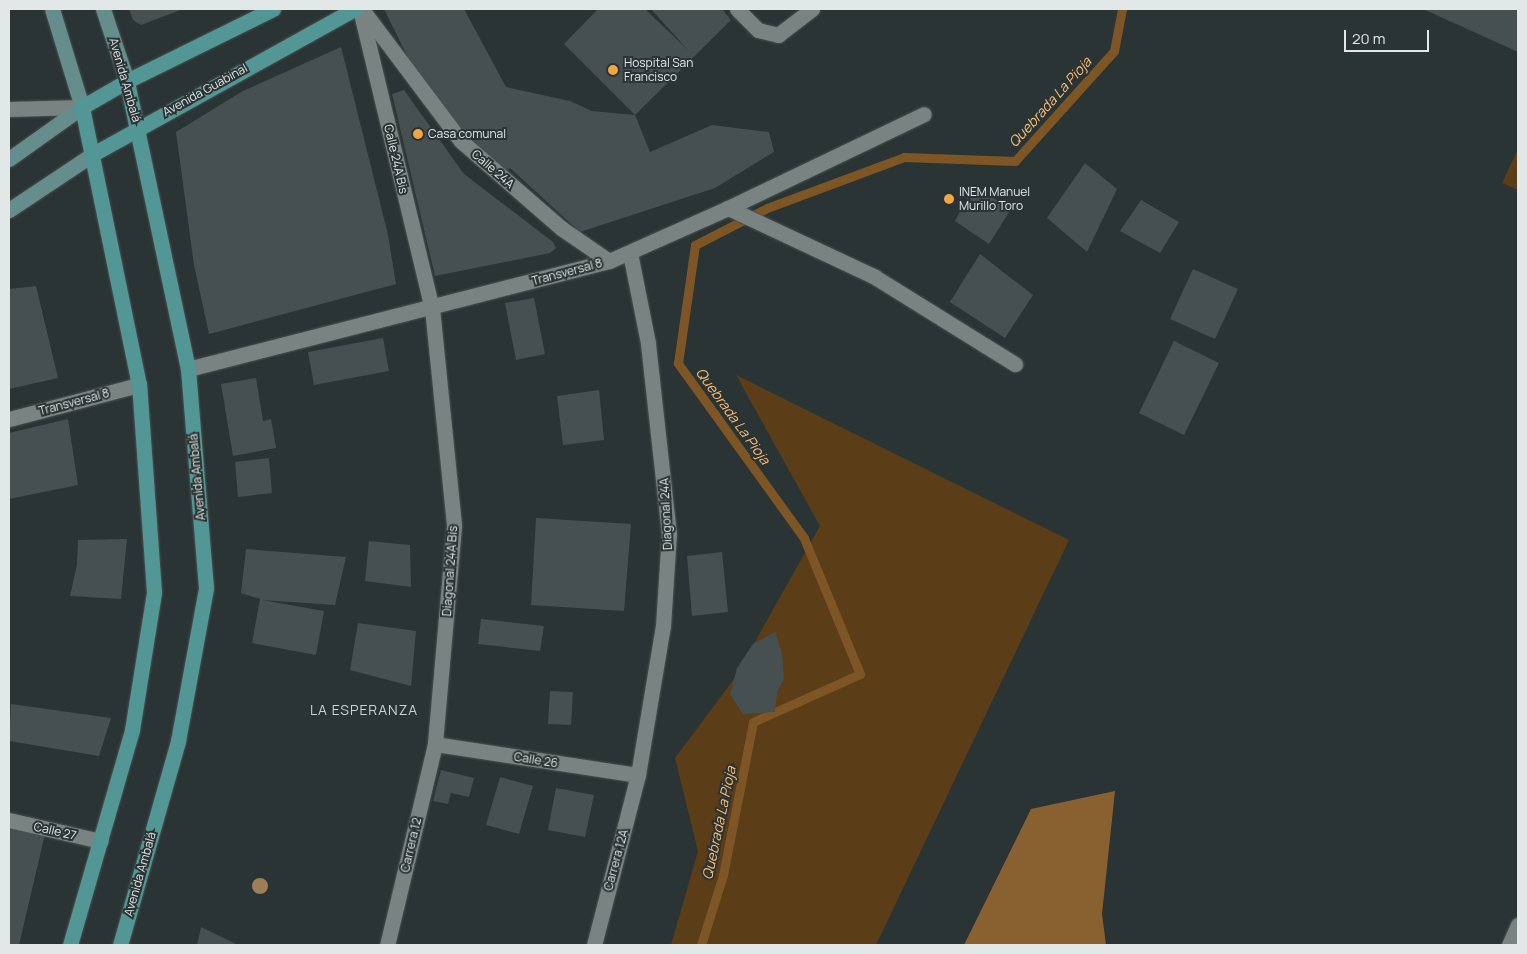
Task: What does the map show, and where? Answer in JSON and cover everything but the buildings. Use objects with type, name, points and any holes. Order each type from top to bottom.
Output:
[{"type":"main road","points":[[52,9],[82,107],[93,154],[139,385],[154,592],[132,730],[70,945]]},
{"type":"main road","name":"Avenida Ambalá","points":[[103,9],[127,81],[138,127],[188,369],[206,588],[178,741],[120,945]]},
{"type":"main road","points":[[9,159],[82,107],[127,81],[273,9]]},
{"type":"main road","name":"Avenida Guabinal","points":[[9,210],[93,154],[138,127],[355,9]]},
{"type":"street","name":"Calle 24A","points":[[361,9],[462,142],[561,228],[609,260]]},
{"type":"street","name":"Calle 24A Bis","points":[[361,9],[432,308]]},
{"type":"street","points":[[737,9],[758,30],[778,35],[812,9]]},
{"type":"street","points":[[9,110],[82,107]]},
{"type":"street","name":"Transversal 8","points":[[188,369],[432,308],[630,253],[729,209],[924,114]]},
{"type":"street","points":[[729,209],[875,277],[1014,364]]},
{"type":"street","name":"Diagonal 24A","points":[[630,253],[648,343],[669,534],[663,626],[638,775]]},
{"type":"street","name":"Diagonal 24A Bis","points":[[432,308],[454,526],[435,744]]},
{"type":"street","name":"Transversal 8","points":[[9,419],[139,385]]},
{"type":"street","name":"Calle 26","points":[[435,744],[638,775]]},
{"type":"street","name":"Carrera 12","points":[[387,945],[435,744]]},
{"type":"street","name":"Carrera 12A","points":[[594,945],[638,775]]},
{"type":"street","name":"Calle 27","points":[[9,820],[101,841]]},
{"type":"street","points":[[1509,945],[1518,925]]},
{"type":"shaded area","points":[[1518,149],[1518,190],[1502,183]]},
{"type":"shaded area","points":[[736,375],[1069,540],[876,945],[671,945],[698,851],[675,758],[734,679],[820,526]]},
{"type":"shaded area","points":[[1115,791],[1102,914],[1106,945],[964,945],[1031,809]]},
{"type":"waterway","name":"Quebrada La Pioja","points":[[701,945],[723,875],[753,722],[860,674],[804,538],[678,363],[695,245],[767,208],[904,157],[1015,161],[1114,51],[1122,9]]},
{"type":"place","name":"Hospital San Francisco","points":[[613,70]]},
{"type":"place","name":"Casa comunal","points":[[418,134]]},
{"type":"place","name":"INEM Manuel Murillo Toro","points":[[949,199]]},
{"type":"district","name":"LA ESPERANZA","points":[[364,710]]}]
